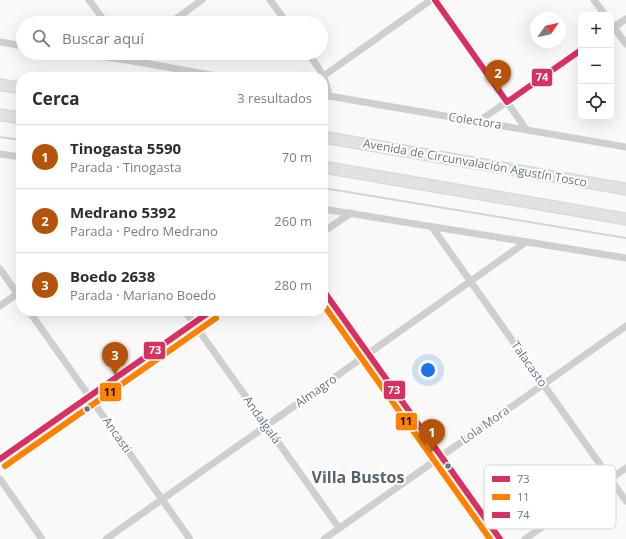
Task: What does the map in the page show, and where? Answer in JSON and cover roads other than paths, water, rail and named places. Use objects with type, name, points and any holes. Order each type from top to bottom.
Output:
[{"type":"highway","points":[[0,85],[16,87]]},
{"type":"highway","points":[[0,115],[16,117]]},
{"type":"highway","name":"Avenida de Circunvalación Agustín Tosco","points":[[328,138],[626,189]]},
{"type":"highway","points":[[328,168],[626,219]]},
{"type":"street","points":[[89,0],[101,16]]},
{"type":"street","points":[[178,16],[192,3],[202,0]]},
{"type":"street","points":[[270,0],[282,16]]},
{"type":"street","points":[[328,72],[431,0]]},
{"type":"street","points":[[435,0],[526,129]]},
{"type":"street","points":[[594,0],[603,12]]},
{"type":"street","points":[[614,26],[626,19]]},
{"type":"street","points":[[614,29],[626,44]]},
{"type":"street","points":[[0,42],[16,45]]},
{"type":"street","points":[[479,121],[578,52]]},
{"type":"street","points":[[149,60],[200,72]]},
{"type":"street","points":[[313,60],[320,72]]},
{"type":"street","name":"Colectora","points":[[328,95],[626,147]]},
{"type":"street","points":[[0,154],[16,156]]},
{"type":"street","points":[[328,210],[626,258]]},
{"type":"street","points":[[328,229],[351,213]]},
{"type":"street","name":"Talacasto","points":[[432,227],[600,465]]},
{"type":"street","name":"Almagro","points":[[106,539],[526,242]]},
{"type":"street","points":[[0,269],[16,290]]},
{"type":"street","points":[[0,306],[16,297]]},
{"type":"street","points":[[328,297],[484,516]]},
{"type":"street","name":"Ancasti","points":[[33,316],[190,539]]},
{"type":"street","name":"Andalgalá","points":[[189,316],[339,528]]},
{"type":"street","points":[[0,460],[204,316]]},
{"type":"street","name":"Lola Mora","points":[[324,539],[626,326]]},
{"type":"street","points":[[616,475],[626,468]]},
{"type":"street","points":[[0,479],[42,539]]},
{"type":"street","name":"Talacasto","points":[[616,487],[626,501]]},
{"type":"street","points":[[493,529],[500,539]]},
{"type":"street","points":[[525,539],[539,529]]},
{"type":"waterway","points":[[0,137],[16,139]]},
{"type":"waterway","points":[[328,189],[626,238]]},
{"type":"place","name":"Medrano 5392","points":[[498,93]]},
{"type":"place","name":"Boedo 2638","points":[[115,375]]},
{"type":"place","name":"Tinogasta 5590","points":[[432,452]]},
{"type":"district","name":"Villa Bustos","points":[[358,477]]}]
